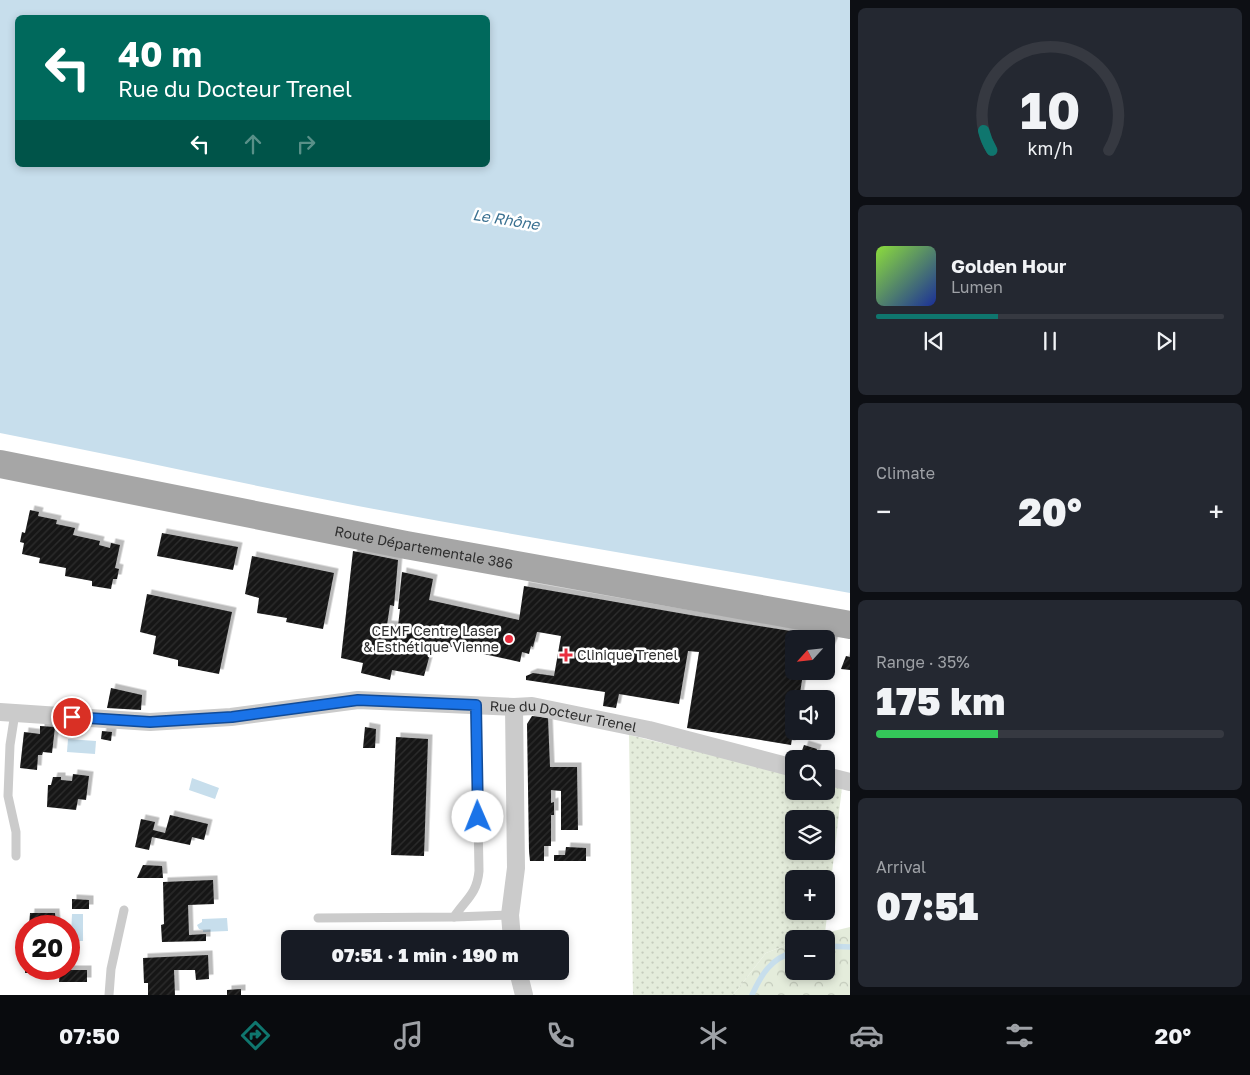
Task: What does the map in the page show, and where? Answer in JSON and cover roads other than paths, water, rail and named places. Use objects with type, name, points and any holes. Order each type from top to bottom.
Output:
[{"type":"main road","name":"Route Départementale 386","points":[[0,464],[406,545],[850,625]]},
{"type":"street","name":"Rue du Docteur Trenel","points":[[7,712],[150,722],[232,717],[358,700],[514,707],[532,706],[649,730],[785,766]]},
{"type":"street","points":[[511,930],[510,916],[516,868],[514,707]]},
{"type":"street","points":[[835,778],[850,782]]},
{"type":"street","points":[[520,980],[524,995]]},
{"type":"lane","points":[[454,918],[474,892],[480,871],[476,705]]},
{"type":"lane","points":[[7,712],[10,745],[8,796],[16,832],[16,856]]},
{"type":"lane","points":[[109,995],[110,969],[124,910]]},
{"type":"lane","points":[[318,918],[510,916]]},
{"type":"water","name":"Le Rhône","points":[[0,0],[850,0],[850,593],[358,506],[0,433]]},
{"type":"water","points":[[68,739],[96,741],[95,754],[67,752]]},
{"type":"water","points":[[192,778],[219,788],[215,799],[189,790]]},
{"type":"water","points":[[83,914],[83,941],[80,941],[80,915],[72,915]]},
{"type":"water","points":[[227,918],[228,931],[203,932],[197,925],[202,922],[202,919]]},
{"type":"waterway","points":[[835,946],[850,947]]},
{"type":"waterway","points":[[752,995],[768,968],[785,955]]},
{"type":"place","name":"CEMF Centre Laser & Esthétique Vienne","points":[[509,639]]},
{"type":"place","name":"Clinique Trenel","points":[[566,655]]}]
